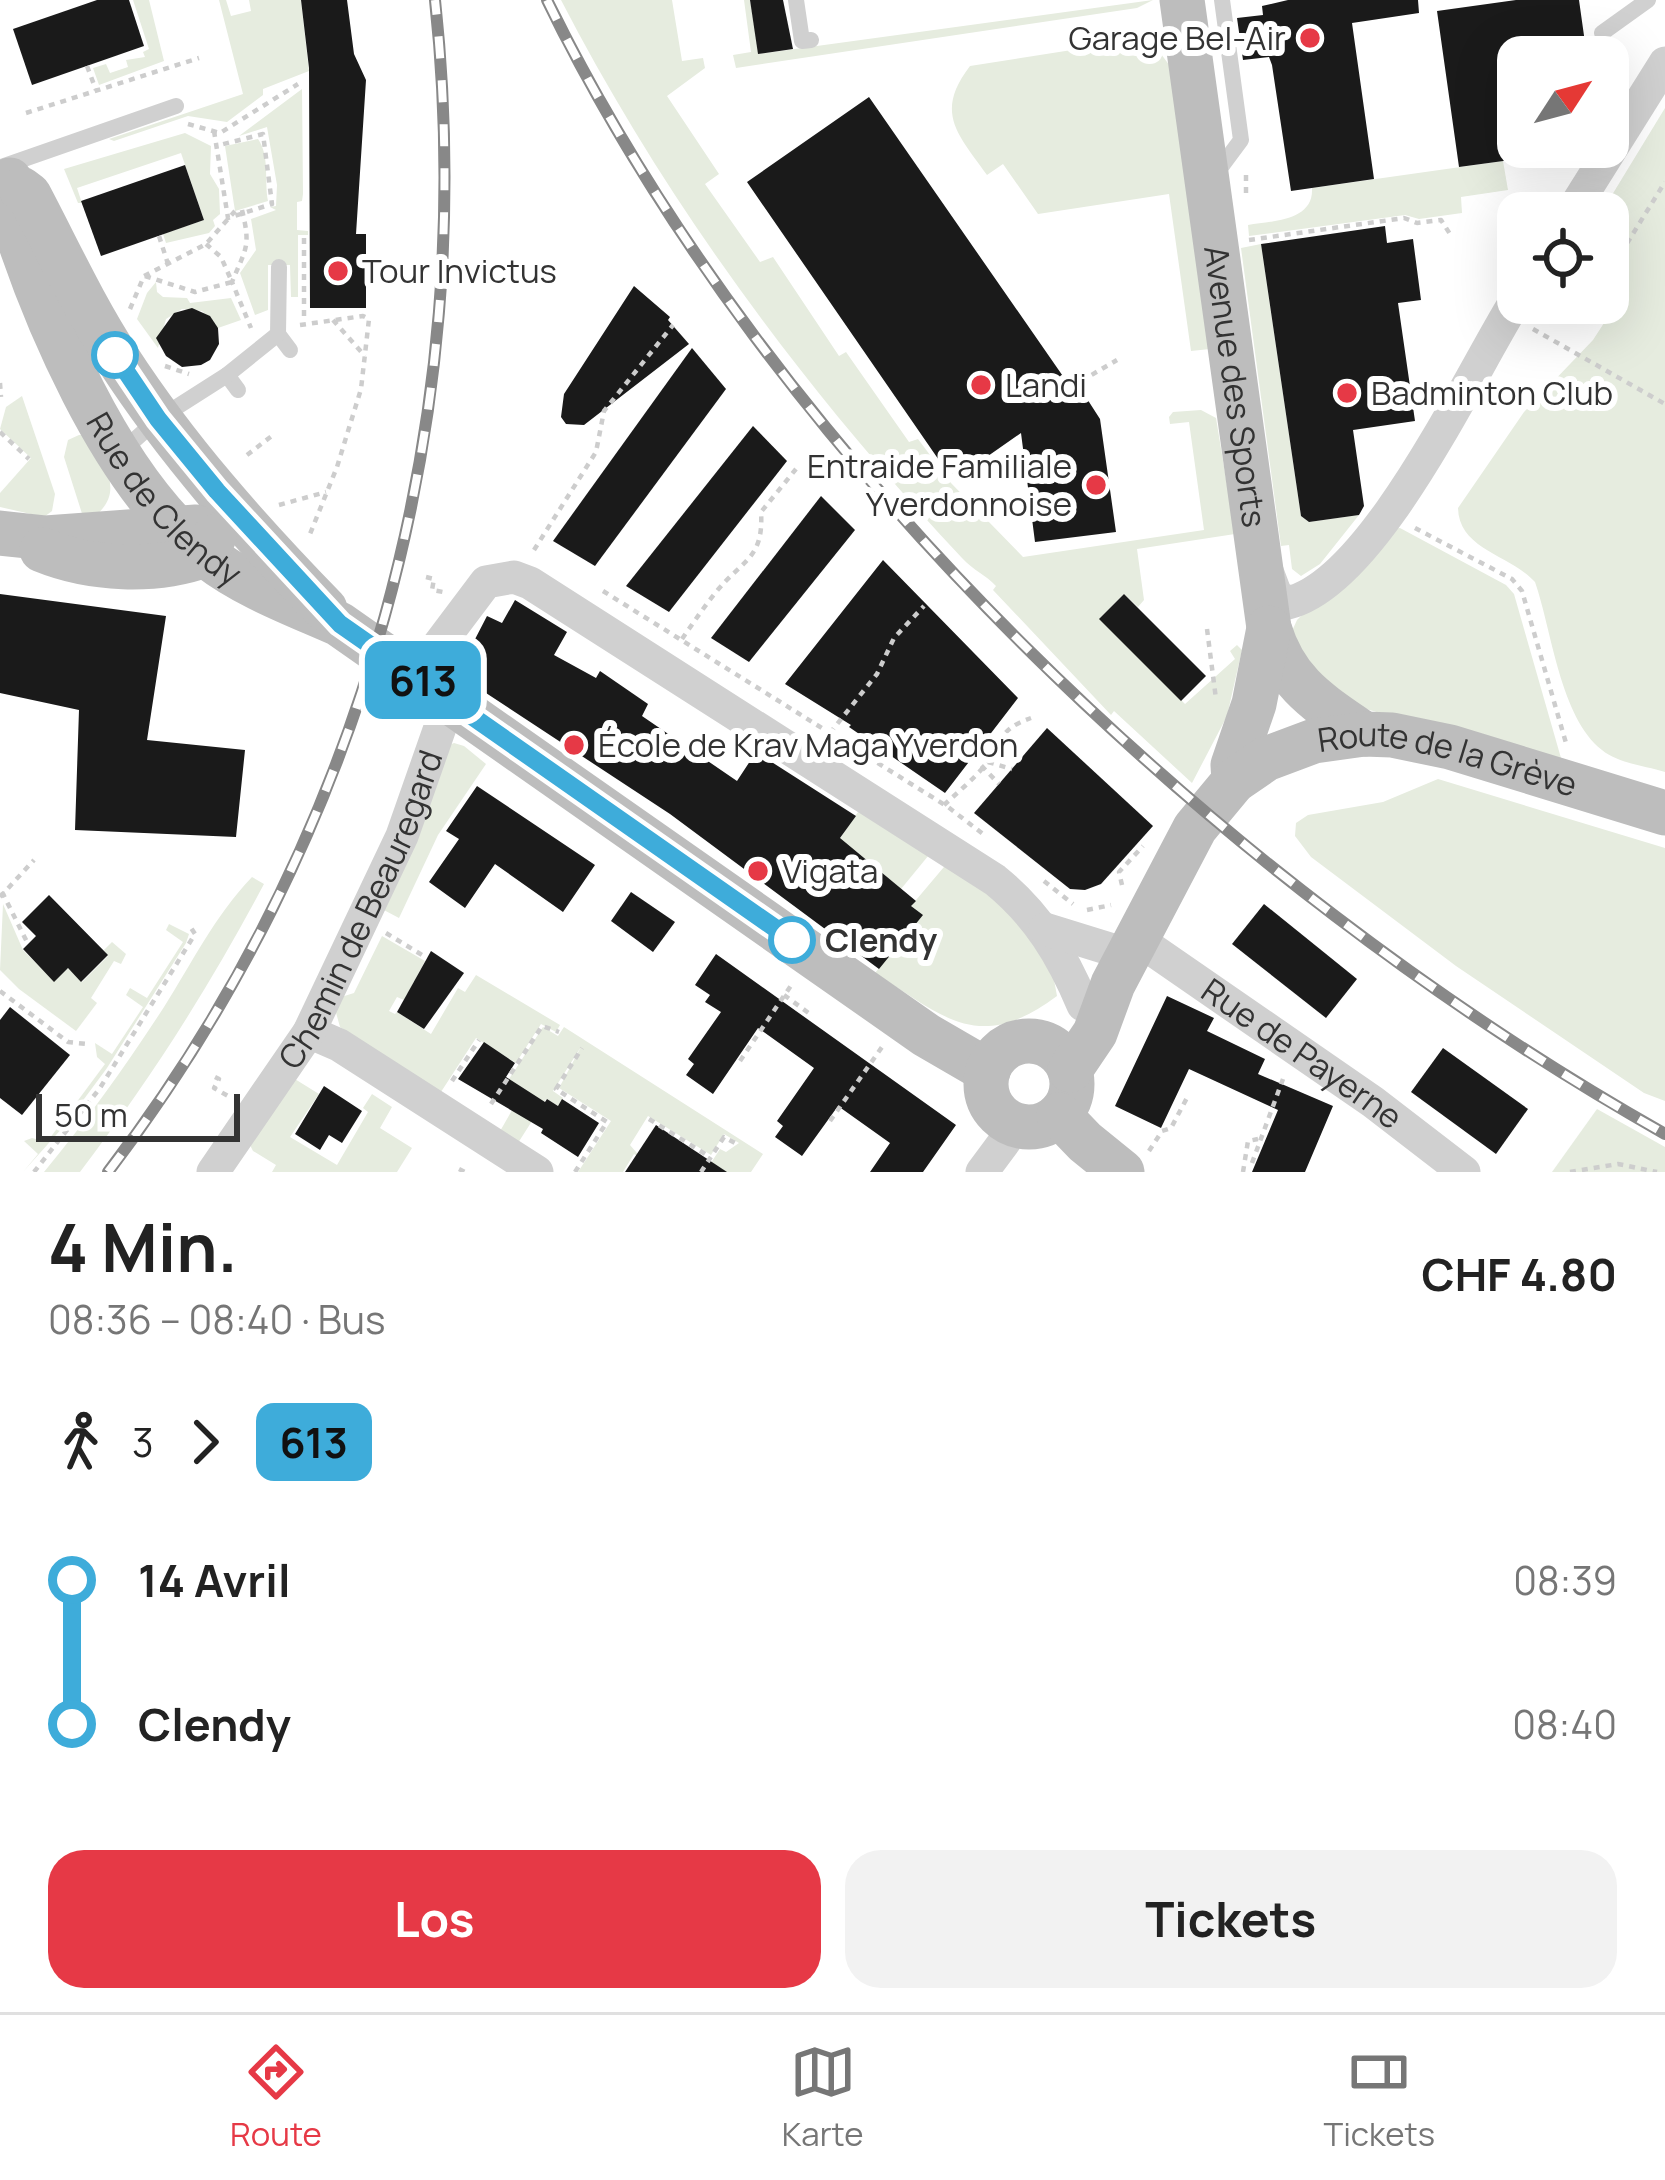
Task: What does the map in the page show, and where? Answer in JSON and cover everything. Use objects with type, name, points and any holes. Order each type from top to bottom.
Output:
[{"type":"main road","name":"Avenue des Sports","points":[[1189,11],[1224,193],[1256,541],[1283,630],[1233,766],[1234,781]]},
{"type":"main road","name":"Rue de Clendy","points":[[4,171],[29,195],[131,345],[203,525],[288,553],[340,624]]},
{"type":"main road","name":"Rue de Clendy","points":[[4,171],[6,198],[45,313],[82,389],[120,452],[203,525],[248,583],[340,624],[926,1035],[988,1071]]},
{"type":"main road","points":[[91,533],[116,497],[120,452]]},
{"type":"main road","points":[[0,534],[46,538],[203,525]]},
{"type":"main road","points":[[0,534],[87,562],[138,567],[203,525]]},
{"type":"main road","points":[[1283,630],[1308,694],[1364,734]]},
{"type":"main road","name":"Route de la Grève","points":[[1234,781],[1291,748],[1364,734],[1450,747],[1665,813]]},
{"type":"main road","points":[[1115,971],[1031,1041],[1004,1048],[988,1071],[987,1096],[1001,1117],[1011,1124],[1036,1126],[1059,1115],[1069,1102],[1070,1070],[1095,1033],[1115,971],[1195,828],[1234,781]]},
{"type":"main road","points":[[1031,1041],[1055,1050],[1070,1070]]},
{"type":"main road","points":[[1059,1115],[1084,1142],[1129,1165]]},
{"type":"street","points":[[1584,192],[1665,64]]},
{"type":"street","points":[[1283,630],[1341,572],[1394,505],[1499,324]]},
{"type":"street","name":"Chemin de Beauregard","points":[[213,1172],[309,1032],[402,836],[433,687],[486,582],[514,577],[530,583],[976,866],[1013,894],[1046,929]]},
{"type":"street","points":[[1046,929],[1066,964],[1115,971]]},
{"type":"street","points":[[1046,929],[1115,971]]},
{"type":"street","name":"Rue de Payerne","points":[[1115,971],[1286,1041],[1465,1172]]},
{"type":"street","points":[[309,1032],[339,1045],[537,1172]]},
{"type":"street","points":[[982,1172],[1005,1141],[1011,1124]]},
{"type":"lane","points":[[796,0],[802,41],[811,40]]},
{"type":"lane","points":[[1602,33],[1648,0]]},
{"type":"lane","points":[[1189,11],[1241,140],[1224,193]]},
{"type":"lane","points":[[4,171],[176,106]]},
{"type":"lane","points":[[120,452],[158,419],[233,382],[284,342],[279,267]]},
{"type":"path","points":[[26,113],[200,58]]},
{"type":"path","points":[[87,66],[96,91]]},
{"type":"path","points":[[214,131],[228,218]]},
{"type":"path","points":[[145,276],[206,244],[228,218],[272,204],[263,134],[216,146]]},
{"type":"path","points":[[1224,193],[1249,189],[1241,140]]},
{"type":"path","points":[[1629,240],[1665,182]]},
{"type":"path","points":[[145,276],[194,292],[232,281],[250,239],[240,212]]},
{"type":"path","points":[[1246,241],[1404,218],[1417,224],[1441,220],[1450,233]]},
{"type":"path","points":[[159,236],[169,263]]},
{"type":"path","points":[[304,238],[304,324]]},
{"type":"path","points":[[206,244],[221,257],[252,330],[239,337]]},
{"type":"path","points":[[145,276],[131,345],[186,374],[200,372]]},
{"type":"path","points":[[284,342],[304,324],[369,319],[361,389],[327,491],[308,542],[288,553]]},
{"type":"path","points":[[333,320],[365,356]]},
{"type":"path","points":[[1540,324],[1534,330],[1665,404]]},
{"type":"path","points":[[527,563],[596,452],[604,411],[673,325]]},
{"type":"path","points":[[1071,387],[1117,360]]},
{"type":"path","points":[[0,383],[2,397]]},
{"type":"path","points":[[0,432],[29,459]]},
{"type":"path","points":[[247,455],[273,435]]},
{"type":"path","points":[[682,639],[720,587],[750,561],[762,535],[761,512],[796,470]]},
{"type":"path","points":[[268,508],[327,491]]},
{"type":"path","name":"Route de la Grève","points":[[1402,521],[1512,579],[1522,591],[1571,754]]},
{"type":"path","points":[[587,582],[944,805],[996,844]]},
{"type":"path","points":[[830,733],[877,674],[894,638],[924,606]]},
{"type":"path","points":[[1207,629],[1218,718]]},
{"type":"path","points":[[944,805],[988,762],[1010,725],[1031,718]]},
{"type":"path","points":[[973,757],[999,784]]},
{"type":"path","points":[[988,762],[1012,769]]},
{"type":"path","points":[[28,944],[1,895],[34,860]]},
{"type":"path","points":[[1029,870],[1081,911],[1109,907],[1122,891]]},
{"type":"path","points":[[363,920],[427,958]]},
{"type":"path","points":[[34,1172],[100,1088],[195,934],[189,925]]},
{"type":"path","points":[[740,1060],[799,974]]},
{"type":"path","points":[[0,992],[68,1042],[87,1044]]},
{"type":"path","points":[[784,995],[810,1014]]},
{"type":"path","points":[[483,1117],[542,1025],[559,1032]]},
{"type":"path","points":[[830,1121],[889,1037]]},
{"type":"path","points":[[436,1107],[478,1040]]},
{"type":"path","points":[[1252,1163],[1284,1076],[1286,1041]]},
{"type":"path","points":[[575,1172],[607,1122],[556,1089],[582,1048]]},
{"type":"path","points":[[215,1076],[219,1079],[214,1088],[232,1099]]},
{"type":"path","points":[[1129,1165],[1148,1152],[1162,1131],[1172,1128],[1189,1094]]},
{"type":"path","points":[[649,1119],[710,1157]]},
{"type":"path","points":[[701,1172],[724,1137],[735,1143]]},
{"type":"path","points":[[1243,1172],[1248,1141],[1261,1138]]},
{"type":"path","points":[[1570,1172],[1618,1164],[1657,1172]]},
{"type":"shaded area","points":[[133,0],[149,0],[164,61],[99,85],[93,68],[106,64],[110,73],[128,67],[126,60],[145,57],[143,52],[149,49]]},
{"type":"shaded area","points":[[219,0],[226,0],[231,16],[251,11],[249,0],[301,0],[309,71],[263,89],[263,95],[227,122],[188,116],[109,139],[243,94]]},
{"type":"shaded area","points":[[561,0],[672,0],[682,61],[703,58],[705,68],[667,96],[719,174],[705,184],[760,262],[773,257],[839,356],[846,352],[909,442],[918,439],[951,483],[1023,557],[1204,530],[1189,422],[1170,424],[1169,417],[1173,412],[1201,410],[1216,418],[1235,534],[1137,549],[1144,600],[1138,607],[1124,594],[1100,618],[1185,704],[1235,659],[1230,651],[1237,645],[1242,650],[1227,716],[1192,783],[1114,711],[1111,715],[993,590],[996,586],[962,558],[794,362],[646,149]]},
{"type":"shaded area","points":[[744,0],[750,0],[759,54],[1153,0],[1137,8],[736,68],[733,55],[751,52]]},
{"type":"shaded area","points":[[1129,41],[1158,50],[1170,66],[1210,349],[1191,351],[1169,194],[1038,214],[1003,164],[987,175],[954,123],[953,97],[970,66]]},
{"type":"shaded area","points":[[302,89],[303,194],[297,202],[297,230],[308,231],[308,235],[298,235],[298,297],[291,297],[290,265],[268,265],[268,310],[255,315],[240,273],[256,250],[251,219],[276,210],[270,207],[276,206],[277,185],[267,127],[239,136]]},
{"type":"shaded area","points":[[1665,108],[1665,772],[1616,758],[1588,735],[1559,672],[1535,582],[1476,543],[1461,522],[1458,508],[1524,412],[1603,324],[1629,324],[1629,192],[1614,192]]},
{"type":"shaded area","points":[[185,133],[211,146],[210,174],[219,189],[220,214],[209,233],[166,243],[163,234],[204,220],[181,153],[77,188],[82,203],[78,203],[64,169]]},
{"type":"shaded area","points":[[258,139],[268,201],[235,211],[225,146]]},
{"type":"shaded area","points":[[1497,162],[1497,168],[1504,168],[1508,190],[1461,197],[1462,213],[1419,219],[1405,215],[1249,236],[1248,225],[1299,213],[1311,199],[1312,188]]},
{"type":"shaded area","points":[[1261,244],[1301,516],[1309,522],[1359,515],[1320,564],[1301,576],[1292,569],[1289,545],[1281,546],[1241,248]]},
{"type":"shaded area","points":[[156,282],[163,297],[187,298],[190,303],[231,298],[241,320],[218,328],[202,311],[182,309],[166,319],[158,348],[137,319]]},
{"type":"shaded area","points":[[22,396],[55,494],[52,511],[44,517],[0,507],[0,493],[31,458],[0,429],[6,407]]},
{"type":"shaded area","points":[[90,435],[110,482],[106,503],[85,523],[64,457],[68,440]]},
{"type":"shaded area","points":[[1400,528],[1506,585],[1514,594],[1563,765],[1352,705],[1316,684],[1292,631],[1297,620],[1387,529]]},
{"type":"shaded area","points":[[454,743],[486,764],[438,835],[399,918],[380,908],[447,746]]},
{"type":"shaded area","points":[[1438,779],[1665,848],[1665,1101],[1644,1093],[1456,966],[1311,857],[1295,836],[1296,823],[1308,815],[1383,802]]},
{"type":"shaded area","points":[[860,809],[933,850],[901,889],[857,852],[837,843]]},
{"type":"shaded area","points":[[949,861],[995,890],[1052,969],[1057,996],[1030,1014],[984,1026],[963,1023],[922,1004],[875,973],[922,915],[911,906]]},
{"type":"shaded area","points":[[252,877],[264,884],[201,996],[131,1103],[80,1172],[44,1172],[121,1070],[215,924]]},
{"type":"shaded area","points":[[3,904],[23,950],[54,981],[68,968],[82,982],[108,956],[104,950],[112,942],[126,954],[121,964],[114,961],[91,998],[97,1003],[76,1031],[0,970]]},
{"type":"shaded area","points":[[169,924],[189,934],[186,943],[107,1068],[64,1126],[23,1172],[38,1154],[24,1141],[47,1142],[105,1064],[97,1057],[95,1043],[112,1054],[143,1007],[126,995],[130,988],[147,998],[183,942],[166,930]]},
{"type":"shaded area","points":[[382,936],[425,961],[404,1000],[397,997],[389,1011],[431,1034],[458,988],[465,992],[476,975],[560,1025],[556,1032],[541,1024],[516,1063],[476,1038],[439,1095],[340,1027],[335,1009],[338,998],[354,993]]},
{"type":"shaded area","points":[[543,1027],[558,1036],[564,1027],[763,1154],[751,1172],[705,1172],[720,1149],[726,1152],[739,1143],[724,1134],[711,1155],[648,1116],[630,1145],[643,1160],[634,1154],[623,1172],[578,1172],[611,1121],[559,1088],[581,1047],[553,1091],[563,1098],[558,1106],[546,1099],[518,1143],[499,1133],[524,1089],[509,1079]]},
{"type":"shaded area","points":[[290,1076],[319,1094],[290,1137],[337,1165],[368,1112],[363,1108],[372,1094],[392,1107],[380,1128],[412,1148],[397,1172],[272,1172],[276,1165],[253,1151],[248,1141]]},
{"type":"shaded area","points":[[1597,1109],[1665,1147],[1665,1172],[1552,1172]]},
{"type":"building","points":[[97,0],[129,0],[144,46],[32,85],[13,29]]},
{"type":"building","points":[[301,0],[347,0],[354,54],[366,80],[356,234],[366,234],[366,308],[310,308],[309,68]]},
{"type":"building","points":[[750,0],[783,0],[793,49],[758,54]]},
{"type":"building","points":[[1288,0],[1418,0],[1419,13],[1352,23],[1374,179],[1291,191],[1272,65],[1269,57],[1243,60],[1237,18],[1263,15],[1262,6]]},
{"type":"building","points":[[1516,0],[1579,0],[1584,36],[1497,36],[1497,162],[1459,167],[1437,11]]},
{"type":"building","points":[[869,97],[1076,395],[1082,391],[1100,419],[1116,532],[1035,542],[1021,433],[958,477],[943,466],[747,182]]},
{"type":"building","points":[[185,165],[204,220],[101,256],[81,201]]},
{"type":"building","name":"Badminton Club","points":[[1385,226],[1387,243],[1413,239],[1421,300],[1398,303],[1415,421],[1353,430],[1364,506],[1359,515],[1309,522],[1301,516],[1261,244]]},
{"type":"building","points":[[634,286],[670,317],[689,344],[584,425],[566,424],[561,417],[564,394]]},
{"type":"building","points":[[192,308],[210,316],[218,328],[219,344],[210,360],[182,367],[166,356],[156,338],[174,313]]},
{"type":"building","points":[[692,348],[726,389],[595,566],[553,541]]},
{"type":"building","points":[[753,426],[787,461],[669,612],[626,586]]},
{"type":"building","points":[[821,496],[855,530],[749,662],[711,638]]},
{"type":"building","points":[[883,560],[1018,698],[945,793],[785,684]]},
{"type":"building","points":[[0,594],[166,616],[147,740],[245,750],[236,837],[75,830],[79,710],[0,693]]},
{"type":"building","points":[[1124,594],[1206,676],[1181,701],[1099,619]]},
{"type":"building","points":[[515,600],[567,632],[554,655],[596,678],[600,671],[648,704],[642,716],[737,781],[756,752],[856,816],[840,838],[916,901],[911,906],[923,915],[879,969],[670,814],[457,674],[487,616],[502,623]]},
{"type":"building","points":[[1047,728],[1153,826],[1101,884],[1085,890],[1070,889],[974,813]]},
{"type":"building","points":[[477,786],[595,865],[563,912],[495,864],[465,908],[429,882],[459,839],[446,831]]},
{"type":"building","points":[[631,892],[675,922],[653,952],[611,921]]},
{"type":"building","points":[[49,895],[108,955],[81,982],[68,968],[54,982],[23,949],[36,936],[22,922]]},
{"type":"building","points":[[1264,904],[1357,979],[1326,1018],[1232,944]]},
{"type":"building","points":[[431,951],[464,973],[424,1029],[397,1012]]},
{"type":"building","points":[[716,954],[956,1125],[923,1172],[870,1172],[890,1143],[838,1106],[802,1156],[775,1137],[783,1126],[777,1121],[814,1068],[758,1028],[713,1094],[686,1075],[694,1064],[688,1059],[721,1012],[705,1002],[710,995],[695,985]]},
{"type":"building","points":[[1167,996],[1214,1018],[1207,1031],[1265,1059],[1258,1074],[1333,1106],[1305,1172],[1252,1172],[1278,1110],[1189,1069],[1161,1128],[1115,1106]]},
{"type":"building","points":[[10,1007],[70,1055],[22,1115],[0,1098],[0,1020]]},
{"type":"building","points":[[484,1042],[515,1063],[506,1077],[545,1102],[558,1106],[562,1099],[599,1123],[578,1157],[541,1133],[543,1129],[458,1079]]},
{"type":"building","points":[[1443,1048],[1528,1109],[1496,1154],[1411,1092]]},
{"type":"building","points":[[324,1086],[362,1111],[342,1143],[329,1135],[320,1150],[295,1134]]},
{"type":"building","points":[[656,1125],[727,1172],[625,1172]]},
{"type":"railway","points":[[108,1172],[197,1043],[273,906],[336,764],[384,618],[419,467],[439,313],[444,157],[435,0]]},
{"type":"railway","points":[[547,0],[641,171],[754,336],[883,495],[1024,646],[1176,787],[1335,916],[1499,1032],[1665,1134]]},
{"type":"bus line","name":"613","points":[[115,355],[158,419],[217,491],[340,624],[792,940]]},
{"type":"place","name":"Garage Bel-Air","points":[[1310,38]]},
{"type":"place","name":"Tour Invictus","points":[[338,271]]},
{"type":"place","name":"Landi","points":[[981,385]]},
{"type":"place","name":"Badminton Club","points":[[1347,393]]},
{"type":"place","name":"Entraide Familiale Yverdonnoise","points":[[1096,485]]},
{"type":"place","name":"École de Krav Maga Yverdon","points":[[574,745]]},
{"type":"place","name":"Vigata","points":[[758,871]]},
{"type":"place","name":"Clendy","points":[[792,940]]}]
